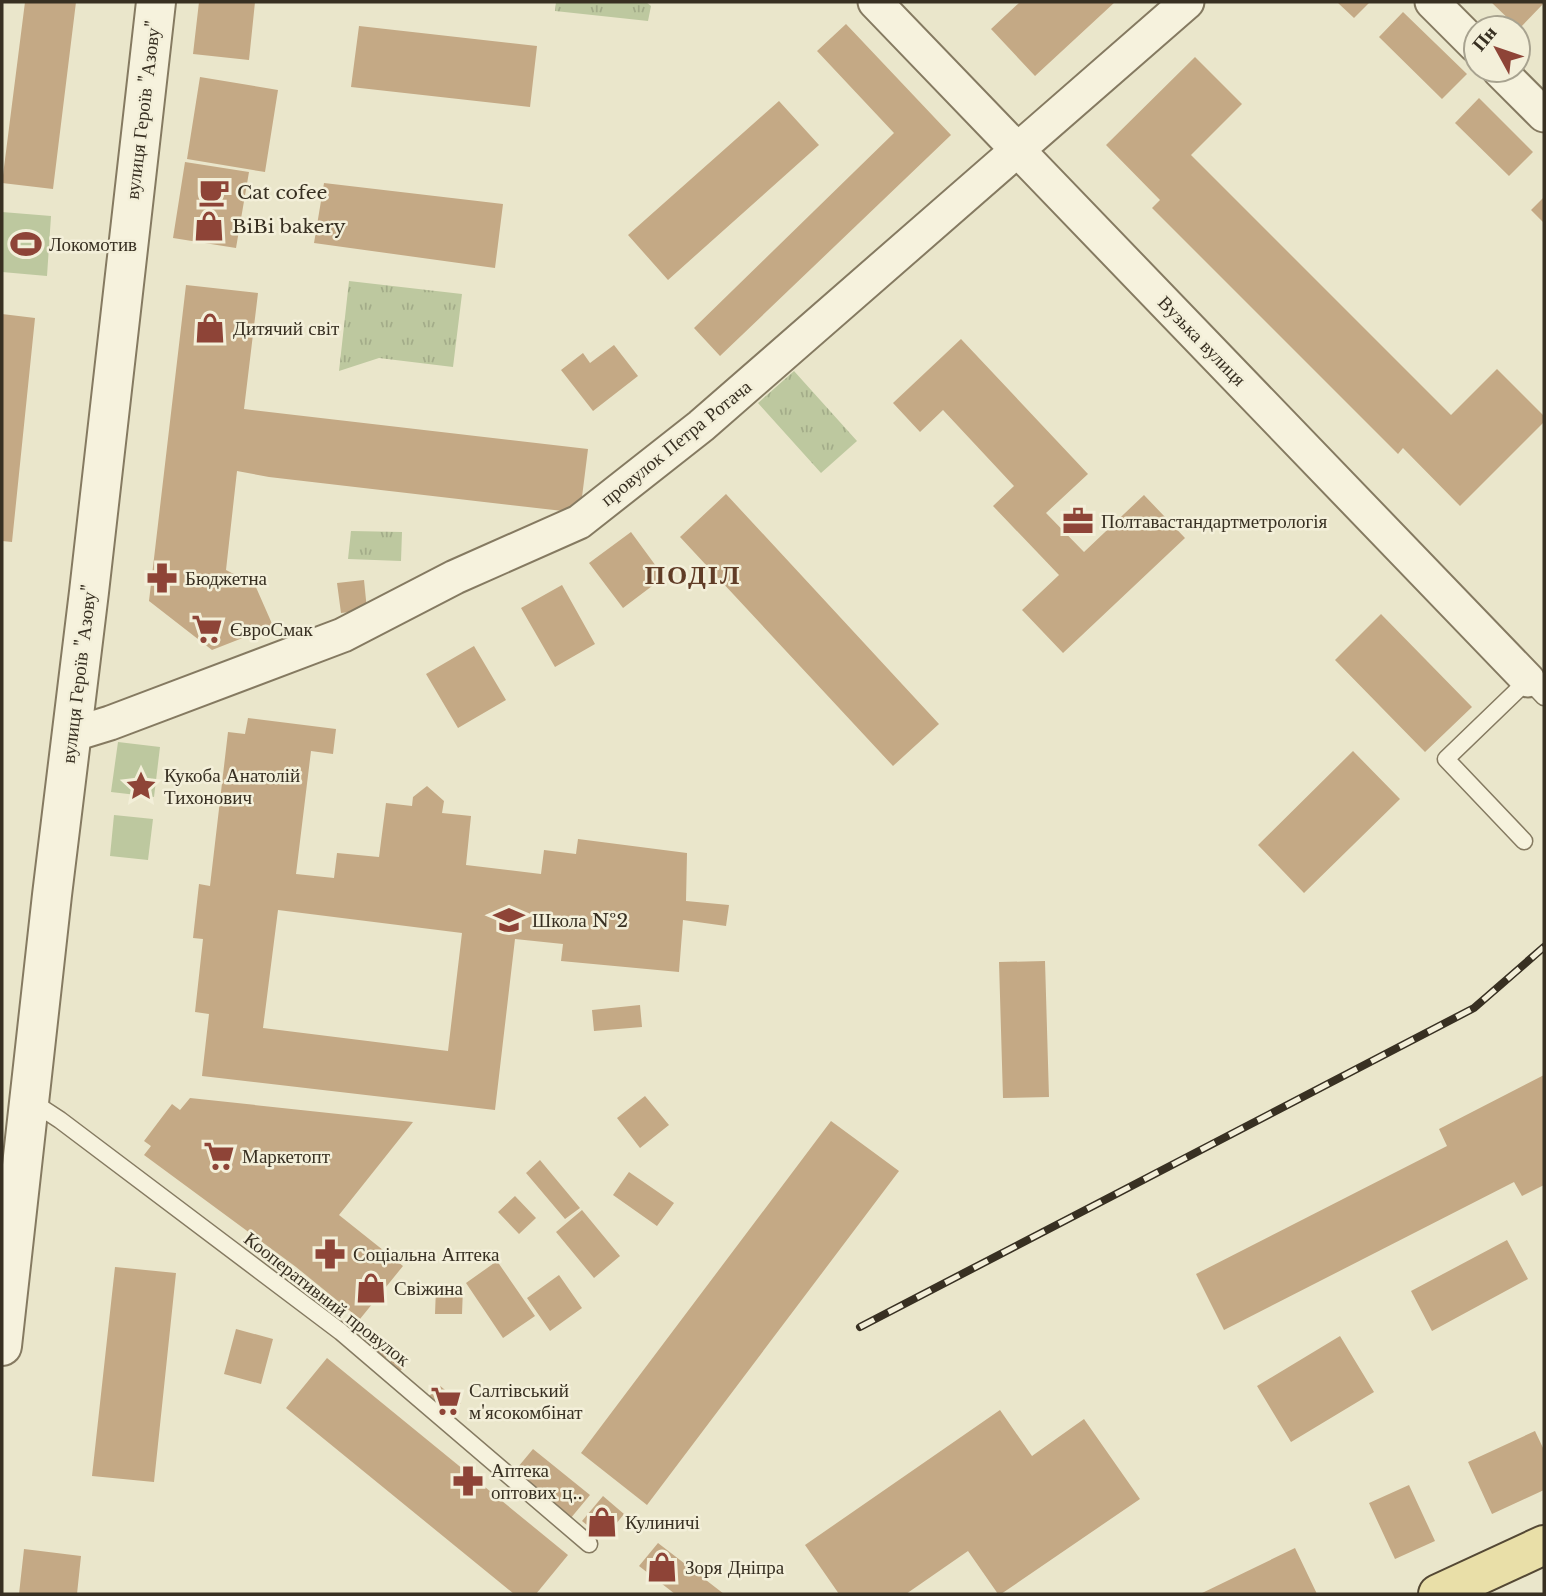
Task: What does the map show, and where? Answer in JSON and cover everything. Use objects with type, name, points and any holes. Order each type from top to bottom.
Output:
[{"type":"main road","points":[[1438,1594],[1544,1545]]},
{"type":"street","name":"вулиця Героїв \"Азову\"","points":[[2,1346],[156,2]]},
{"type":"street","name":"Вузька вулиця","points":[[875,2],[1536,689]]},
{"type":"street","name":"провулок Петра Ротача","points":[[71,735],[122,719],[343,635],[455,577],[579,522],[701,426],[1187,2]]},
{"type":"street","points":[[1432,2],[1462,32]]},
{"type":"street","points":[[1513,84],[1544,115]]},
{"type":"lane","points":[[1524,841],[1446,760],[1536,689]]},
{"type":"lane","name":"Кооперативний провулок","points":[[29,1100],[60,1120],[341,1332],[589,1544]]},
{"type":"green space","points":[[556,2],[646,2],[651,6],[648,21],[555,11]]},
{"type":"green space","name":"Локомотив","points":[[2,212],[51,216],[47,276],[2,272]]},
{"type":"green space","points":[[349,281],[462,294],[453,367],[379,358],[339,371]]},
{"type":"green space","points":[[794,371],[857,441],[821,473],[758,403]]},
{"type":"green space","points":[[351,531],[402,532],[401,561],[348,559]]},
{"type":"green space","points":[[118,742],[160,747],[154,797],[111,792]]},
{"type":"green space","points":[[114,815],[153,819],[148,860],[110,856]]},
{"type":"building","points":[[25,2],[76,2],[53,189],[2,183]]},
{"type":"building","points":[[199,2],[255,2],[249,60],[193,54]]},
{"type":"building","points":[[1020,2],[1115,2],[1035,76],[991,29]]},
{"type":"building","points":[[1337,2],[1370,2],[1354,18]]},
{"type":"building","points":[[1491,2],[1544,2],[1532,15],[1503,14]]},
{"type":"building","points":[[1403,12],[1462,69],[1462,79],[1442,99],[1379,37]]},
{"type":"building","points":[[846,24],[951,135],[720,356],[694,328],[894,133],[817,51]]},
{"type":"building","points":[[359,26],[537,46],[530,107],[351,87]]},
{"type":"building","points":[[1195,57],[1242,104],[1191,155],[1451,415],[1497,369],[1544,416],[1544,422],[1460,506],[1403,448],[1398,454],[1152,208],[1160,200],[1106,145]]},
{"type":"building","points":[[200,77],[278,90],[265,172],[187,159]]},
{"type":"building","points":[[1479,98],[1533,152],[1509,176],[1455,123]]},
{"type":"building","points":[[779,101],[819,145],[668,280],[628,235]]},
{"type":"building","points":[[185,162],[249,172],[236,248],[173,238]]},
{"type":"building","points":[[324,183],[503,204],[495,268],[314,243]]},
{"type":"building","points":[[1544,197],[1544,223],[1531,210]]},
{"type":"building","points":[[186,285],[258,293],[244,409],[588,449],[580,513],[237,471],[226,570],[255,585],[273,626],[212,650],[149,601]]},
{"type":"building","points":[[2,314],[35,318],[12,542],[2,541]]},
{"type":"building","points":[[961,339],[1088,474],[1046,513],[1084,552],[1144,495],[1185,538],[1063,653],[1022,610],[1059,575],[993,506],[1014,486],[943,410],[920,432],[893,403]]},
{"type":"building","points":[[614,345],[638,376],[593,411],[561,370],[583,353],[590,363]]},
{"type":"building","points":[[726,494],[939,724],[893,766],[680,537]]},
{"type":"building","points":[[631,532],[664,577],[623,608],[589,563]]},
{"type":"building","points":[[364,580],[367,610],[341,613],[337,583]]},
{"type":"building","points":[[562,585],[595,644],[555,667],[521,608]]},
{"type":"building","points":[[1381,614],[1472,707],[1425,752],[1335,660]]},
{"type":"building","points":[[474,646],[506,700],[458,728],[426,674]]},
{"type":"building","points":[[248,718],[336,729],[333,754],[311,751],[296,874],[334,878],[337,853],[379,857],[386,803],[412,806],[413,797],[427,786],[444,801],[442,813],[471,816],[466,865],[541,874],[544,850],[576,854],[578,839],[687,853],[686,901],[729,905],[726,926],[683,920],[679,972],[561,961],[563,944],[515,939],[495,1110],[202,1076],[209,1014],[195,1012],[203,939],[193,938],[199,884],[210,886],[228,732],[245,734]],"holes":[[[278,910],[462,933],[448,1051],[263,1028]]]},
{"type":"building","points":[[1353,751],[1400,799],[1304,893],[1258,845]]},
{"type":"building","points":[[1045,961],[1049,1097],[1003,1098],[999,962]]},
{"type":"building","points":[[640,1005],[642,1027],[594,1031],[592,1010]]},
{"type":"building","points":[[1544,1075],[1544,1185],[1522,1196],[1514,1182],[1224,1330],[1196,1274],[1447,1146],[1439,1129]]},
{"type":"building","points":[[645,1096],[669,1125],[640,1148],[617,1118]]},
{"type":"building","points":[[190,1098],[413,1122],[339,1215],[403,1266],[360,1319],[296,1267],[144,1155],[151,1146],[144,1141],[172,1104],[180,1110]]},
{"type":"building","points":[[831,1121],[899,1171],[647,1505],[581,1453]]},
{"type":"building","points":[[540,1160],[580,1208],[565,1219],[526,1173]]},
{"type":"building","points":[[629,1172],[674,1203],[657,1226],[613,1195]]},
{"type":"building","points":[[515,1196],[536,1218],[519,1234],[498,1212]]},
{"type":"building","points":[[582,1210],[620,1256],[594,1278],[556,1232]]},
{"type":"building","points":[[1507,1240],[1528,1279],[1432,1331],[1411,1291]]},
{"type":"building","points":[[497,1261],[535,1316],[503,1338],[466,1283]]},
{"type":"building","points":[[115,1267],[176,1273],[154,1482],[92,1476]]},
{"type":"building","points":[[559,1275],[582,1308],[550,1331],[527,1298]]},
{"type":"building","points":[[436,1288],[463,1288],[462,1314],[435,1314]]},
{"type":"building","points":[[236,1329],[273,1339],[261,1384],[224,1374]]},
{"type":"building","points":[[1340,1336],[1374,1392],[1291,1442],[1257,1386]]},
{"type":"building","points":[[376,1342],[390,1353],[383,1361],[370,1351]]},
{"type":"building","points":[[396,1356],[406,1365],[398,1373],[388,1364]]},
{"type":"building","points":[[327,1358],[568,1555],[536,1594],[514,1594],[286,1408]]},
{"type":"building","points":[[439,1385],[461,1403],[448,1420],[425,1401]]},
{"type":"building","points":[[1000,1410],[1032,1456],[1084,1419],[1140,1499],[1001,1594],[998,1594],[968,1551],[906,1594],[839,1594],[805,1545]]},
{"type":"building","points":[[1535,1431],[1544,1450],[1544,1490],[1492,1514],[1468,1462]]},
{"type":"building","points":[[533,1449],[590,1495],[570,1519],[513,1473]]},
{"type":"building","points":[[1409,1485],[1435,1541],[1395,1559],[1369,1503]]},
{"type":"building","points":[[603,1496],[624,1514],[604,1539],[582,1521]]},
{"type":"building","points":[[658,1543],[724,1594],[675,1594],[639,1566]]},
{"type":"building","points":[[1295,1548],[1317,1594],[1200,1594]]},
{"type":"building","points":[[24,1549],[81,1556],[77,1594],[19,1594]]},
{"type":"railway","points":[[860,1327],[1474,1008],[1544,947]]},
{"type":"place","name":"Cat cofee","points":[[214,192]]},
{"type":"place","name":"BiBi bakery","points":[[209,226]]},
{"type":"place","name":"Локомотив","points":[[26,244]]},
{"type":"place","name":"Дитячий світ","points":[[210,328]]},
{"type":"place","name":"Полтавастандартметрологія","points":[[1078,521]]},
{"type":"place","name":"Бюджетна","points":[[162,578]]},
{"type":"place","name":"ЄвроСмак","points":[[207,629]]},
{"type":"place","name":"Кукоба Анатолій Тихонович","points":[[141,786]]},
{"type":"place","name":"Школа №2","points":[[509,920]]},
{"type":"place","name":"Маркетопт","points":[[219,1156]]},
{"type":"place","name":"Соціальна Аптека","points":[[330,1254]]},
{"type":"place","name":"Свіжина","points":[[371,1288]]},
{"type":"place","name":"Салтівський м'ясокомбінат","points":[[446,1401]]},
{"type":"place","name":"Аптека оптових ц‥","points":[[468,1481]]},
{"type":"place","name":"Кулиничі","points":[[602,1522]]},
{"type":"place","name":"Зоря Дніпра","points":[[662,1567]]},
{"type":"district","name":"ПОДІЛ","points":[[693,575]]}]
